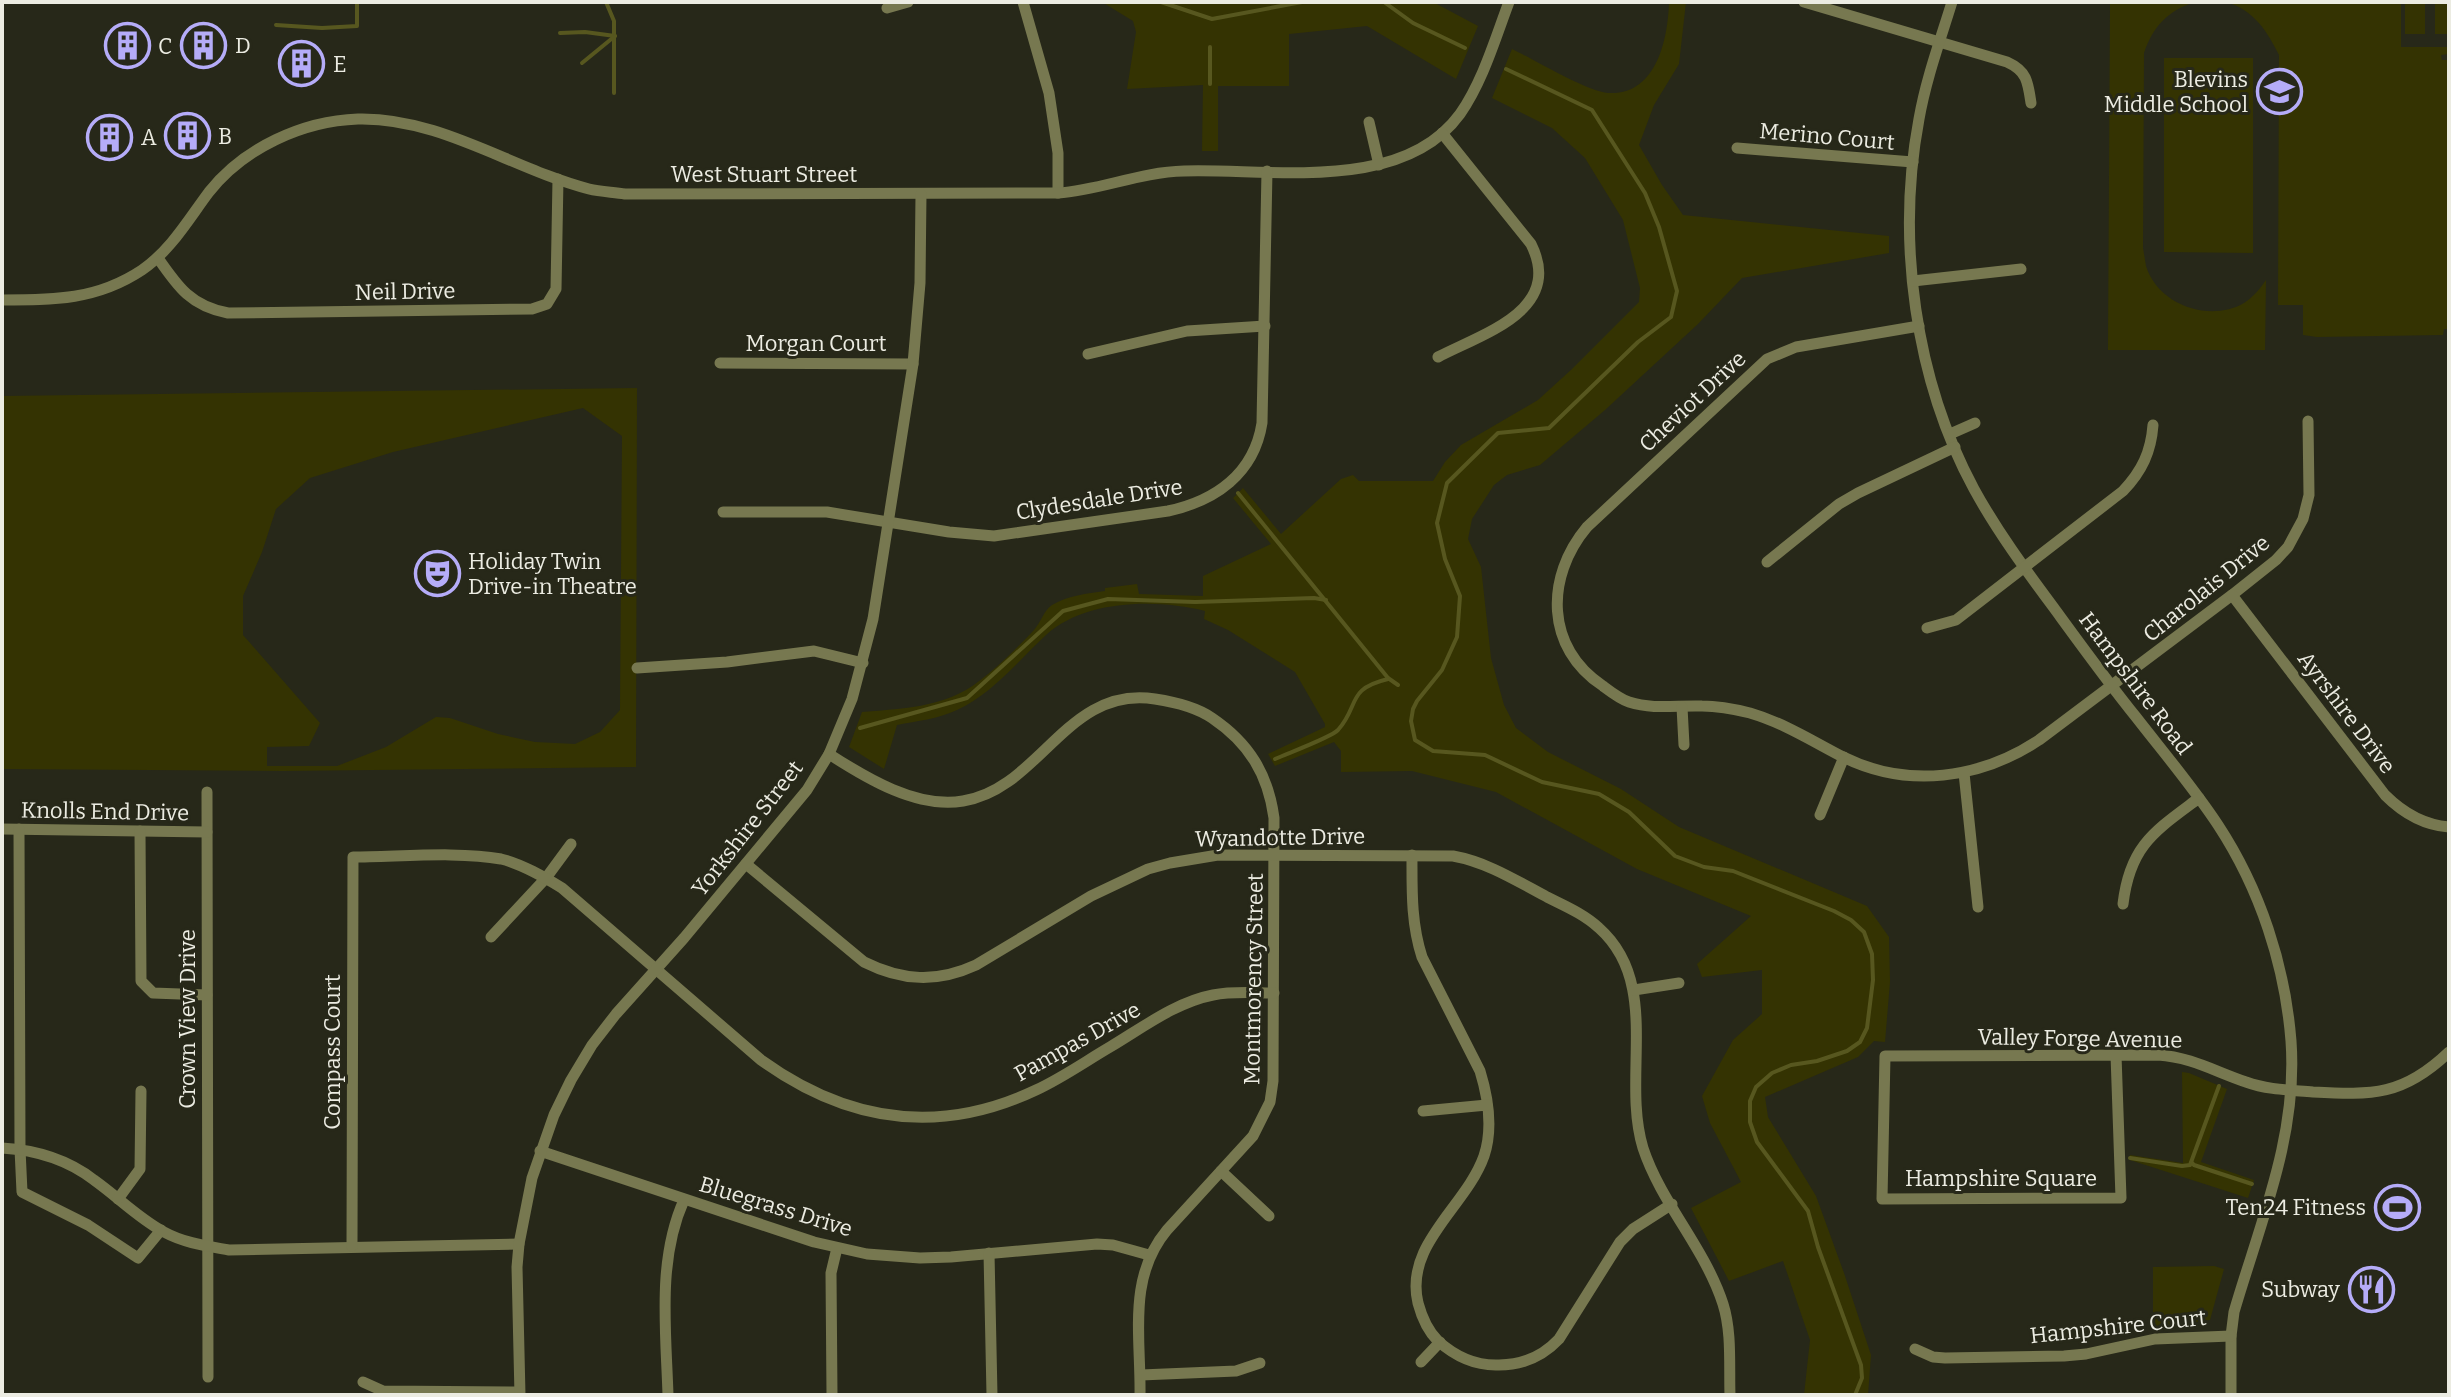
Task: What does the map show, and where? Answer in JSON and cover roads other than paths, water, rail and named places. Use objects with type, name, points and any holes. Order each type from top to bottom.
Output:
[{"type":"street","points":[[887,8],[908,2]]},
{"type":"street","points":[[1023,2],[1049,93],[1058,153],[1058,193]]},
{"type":"street","name":"West Stuart Street","points":[[2,300],[56,300],[81,296],[130,277],[158,258],[176,239],[212,189],[240,163],[276,139],[299,130],[328,122],[357,119],[405,123],[558,179],[591,189],[625,194],[1058,193],[1081,191],[1162,172],[1336,171],[1379,165],[1416,152],[1442,133],[1459,115],[1483,69],[1509,2]]},
{"type":"street","points":[[1804,2],[2019,67],[2028,77],[2031,103]]},
{"type":"street","name":"Hampshire Road","points":[[1952,2],[1923,99],[1913,162],[1910,227],[1919,326],[1950,434],[1973,488],[2005,541],[2111,687],[2199,798],[2241,865],[2255,894],[2276,955],[2289,1028],[2291,1091],[2281,1159],[2234,1312],[2231,1395]]},
{"type":"street","points":[[1369,122],[1379,165]]},
{"type":"street","points":[[1438,357],[1523,311],[1535,293],[1539,269],[1531,244],[1442,133]]},
{"type":"street","name":"Merino Court","points":[[1737,148],[1913,162]]},
{"type":"street","name":"Clydesdale Drive","points":[[723,512],[827,512],[949,532],[994,536],[1168,511],[1216,494],[1252,457],[1260,441],[1267,171]]},
{"type":"street","name":"Neil Drive","points":[[158,258],[191,298],[228,313],[532,309],[547,304],[556,289],[558,179]]},
{"type":"street","name":"Yorkshire Street","points":[[520,1393],[519,1244],[540,1151],[571,1080],[616,1014],[657,970],[807,790],[829,754],[852,699],[873,619],[913,364],[920,283],[921,194]]},
{"type":"street","points":[[1913,281],[2021,269]]},
{"type":"street","points":[[1088,354],[1187,331],[1265,326]]},
{"type":"street","name":"Cheviot Drive","points":[[1557,597],[1566,557],[1587,527],[1767,359],[1796,347],[1919,326]]},
{"type":"street","name":"Morgan Court","points":[[720,363],[913,364]]},
{"type":"street","name":"Charolais Drive","points":[[1557,597],[1565,641],[1579,664],[1598,683],[1626,701],[1651,707],[1700,705],[1726,708],[1773,720],[1868,768],[1924,777],[1964,773],[2021,752],[2276,560],[2288,547],[2303,519],[2309,495],[2308,421]]},
{"type":"street","points":[[1950,434],[1975,423]]},
{"type":"street","points":[[1927,628],[1956,620],[2123,491],[2134,480],[2148,455],[2153,425]]},
{"type":"street","points":[[1767,562],[1849,498],[1955,447]]},
{"type":"street","name":"Ayrshire Drive","points":[[2232,595],[2385,795],[2411,816],[2449,827]]},
{"type":"street","points":[[637,668],[727,662],[814,651],[863,663]]},
{"type":"street","name":"Montmorency Street","points":[[829,754],[877,782],[906,794],[931,802],[967,801],[996,789],[1020,772],[1092,710],[1136,698],[1168,701],[1206,714],[1246,747],[1258,765],[1271,797],[1274,818],[1273,1081],[1270,1102],[1253,1136],[1167,1230],[1149,1255],[1138,1302],[1140,1395]]},
{"type":"street","points":[[1682,707],[1684,745]]},
{"type":"street","points":[[1820,815],[1844,757]]},
{"type":"street","points":[[1964,773],[1978,907]]},
{"type":"street","name":"Crown View Drive","points":[[207,792],[208,1377]]},
{"type":"street","points":[[2123,904],[2125,883],[2138,853],[2161,826],[2199,798]]},
{"type":"street","name":"Knolls End Drive","points":[[2,829],[207,832]]},
{"type":"street","points":[[19,829],[22,1192],[88,1225],[138,1258],[161,1230]]},
{"type":"street","points":[[140,831],[141,981],[153,993],[207,995]]},
{"type":"street","points":[[491,937],[546,878],[571,844]]},
{"type":"street","points":[[1412,855],[1416,939],[1422,957],[1480,1071],[1486,1091],[1488,1130],[1483,1156],[1468,1186],[1422,1255],[1417,1276],[1417,1299],[1427,1326],[1440,1342],[1463,1359],[1507,1365],[1536,1357],[1559,1339],[1620,1242],[1633,1229],[1672,1204]]},
{"type":"street","name":"Pampas Drive","points":[[353,857],[471,856],[502,860],[546,878],[562,888],[784,1077],[835,1102],[873,1113],[903,1117],[957,1115],[1006,1102],[1038,1089],[1191,1002],[1212,995],[1274,993]]},
{"type":"street","name":"Wyandotte Drive","points":[[746,864],[864,962],[895,975],[925,979],[959,973],[976,965],[1091,896],[1148,869],[1205,856],[1453,856],[1482,863],[1589,920],[1601,929],[1622,955],[1634,990],[1635,1098],[1639,1130],[1652,1168],[1708,1267],[1724,1308],[1730,1395]]},
{"type":"street","name":"Compass Court","points":[[352,1246],[353,857]]},
{"type":"street","points":[[1634,990],[1679,983]]},
{"type":"street","name":"Valley Forge Avenue","points":[[1885,1056],[2176,1056],[2260,1087],[2365,1093],[2385,1091],[2415,1080],[2431,1070],[2449,1052]]},
{"type":"street","name":"Hampshire Square","points":[[1885,1056],[1882,1199],[1930,1199],[2121,1198],[2116,1055]]},
{"type":"street","points":[[118,1199],[140,1169],[141,1091]]},
{"type":"street","points":[[1423,1111],[1487,1105]]},
{"type":"street","points":[[2,1148],[20,1149],[72,1165],[140,1218],[191,1243],[206,1246],[229,1250],[519,1244]]},
{"type":"street","name":"Bluegrass Drive","points":[[540,1151],[684,1200],[837,1248],[867,1254],[920,1258],[1097,1244],[1149,1255]]},
{"type":"street","points":[[1221,1171],[1269,1216]]},
{"type":"street","points":[[668,1395],[667,1259],[670,1236],[684,1200]]},
{"type":"street","points":[[832,1395],[831,1273],[837,1248]]},
{"type":"street","points":[[989,1253],[992,1395]]},
{"type":"street","name":"Hampshire Court","points":[[1915,1349],[1933,1357],[1945,1358],[2064,1356],[2155,1339],[2231,1336]]},
{"type":"street","points":[[1421,1362],[1440,1342]]},
{"type":"street","points":[[1141,1375],[1236,1371],[1260,1363]]},
{"type":"street","points":[[363,1382],[383,1391],[520,1393]]},
{"type":"waterway","points":[[276,25],[322,28],[357,26],[357,2]]},
{"type":"waterway","points":[[606,2],[614,21],[614,93]]},
{"type":"waterway","points":[[1161,2],[1212,19],[1302,2]]},
{"type":"waterway","points":[[1384,2],[1413,23],[1465,48]]},
{"type":"waterway","points":[[560,33],[615,36]]},
{"type":"waterway","points":[[582,63],[615,36]]},
{"type":"waterway","points":[[1210,47],[1210,84]]},
{"type":"waterway","points":[[1506,69],[1592,110],[1645,193],[1659,227],[1677,291],[1671,317],[1638,342],[1549,428],[1498,433],[1447,483],[1437,523],[1445,559],[1460,596],[1457,637],[1442,670],[1413,709],[1411,721],[1415,740],[1433,751],[1485,755],[1542,782],[1599,794],[1629,812],[1675,856],[1704,867],[1733,871],[1834,911],[1864,932],[1872,954],[1873,980],[1867,1028],[1860,1042],[1847,1051],[1772,1073],[1756,1087],[1750,1101],[1750,1122],[1757,1142],[1808,1211],[1861,1365],[1862,1378],[1855,1395]]},
{"type":"waterway","points":[[1238,493],[1388,678],[1398,685]]},
{"type":"waterway","points":[[860,728],[967,698],[1063,611],[1108,599],[1195,602],[1326,600]]},
{"type":"waterway","points":[[1275,759],[1334,733],[1345,721],[1360,693],[1388,679]]},
{"type":"waterway","points":[[2130,1158],[2190,1165],[2219,1086]]},
{"type":"waterway","points":[[2192,1163],[2252,1184]]},
{"type":"place","name":"D","points":[[204,45]]},
{"type":"place","name":"C","points":[[127,46]]},
{"type":"place","name":"E","points":[[302,64]]},
{"type":"place","name":"Blevins Middle School","points":[[2279,92]]},
{"type":"place","name":"B","points":[[187,136]]},
{"type":"place","name":"A","points":[[110,137]]},
{"type":"place","name":"Holiday Twin Drive-in Theatre","points":[[437,574]]},
{"type":"place","name":"Ten24 Fitness","points":[[2397,1207]]},
{"type":"place","name":"Subway","points":[[2371,1289]]}]
